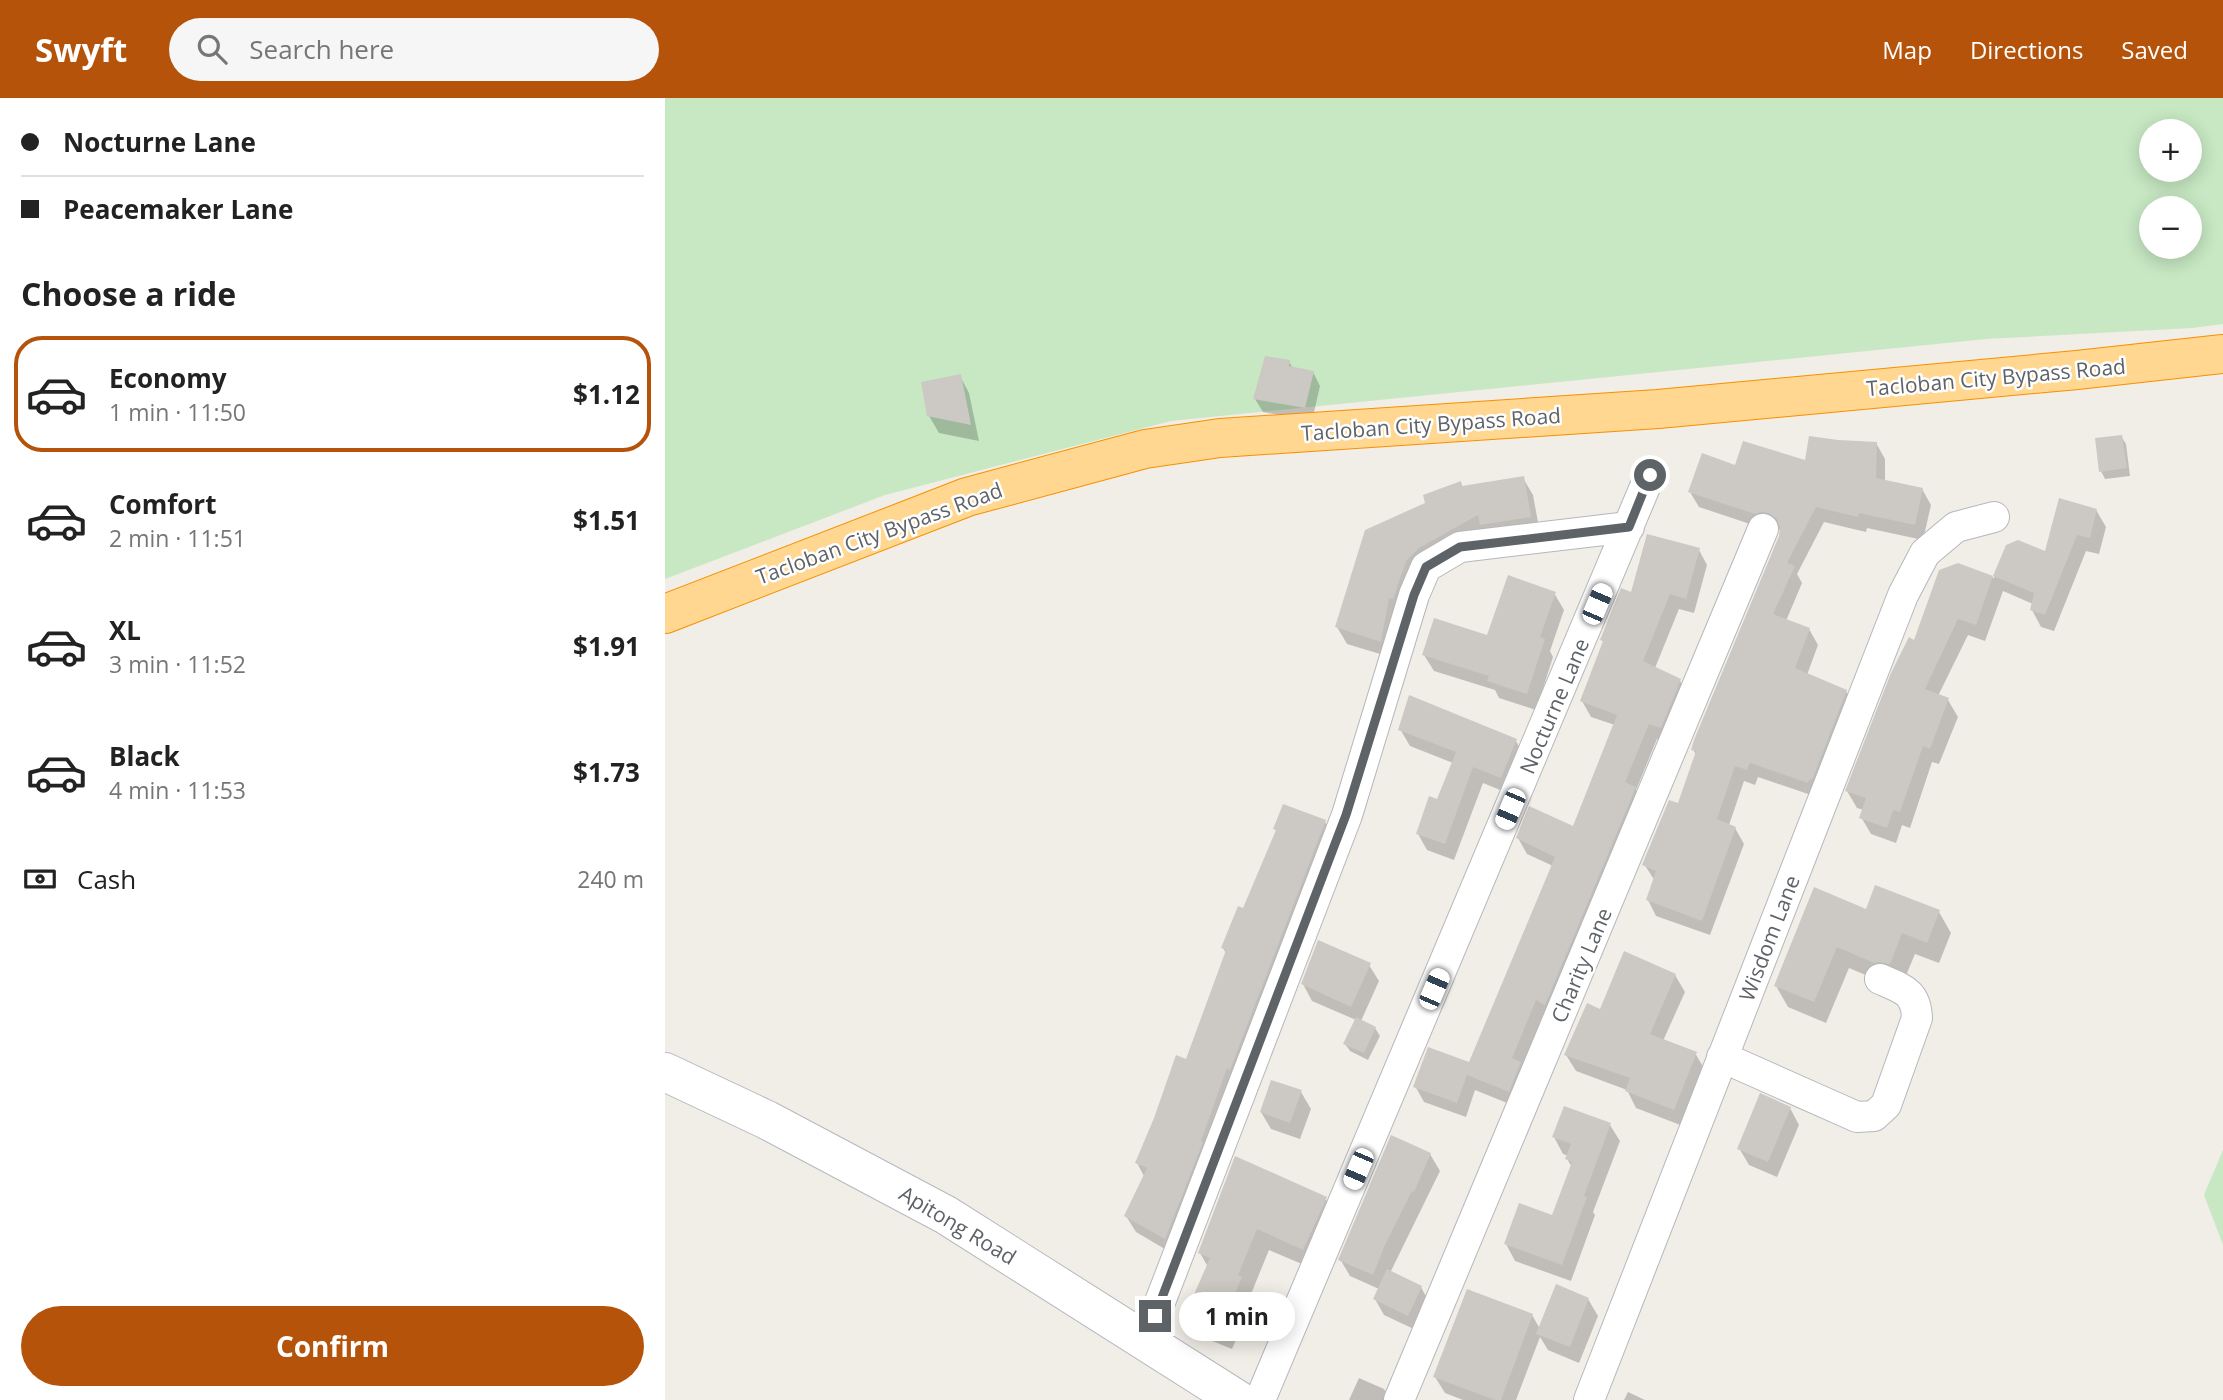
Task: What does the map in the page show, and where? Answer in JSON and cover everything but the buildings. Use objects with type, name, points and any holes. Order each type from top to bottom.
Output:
[{"type":"highway","name":"Tacloban City Bypass Road","points":[[665,614],[967,497],[1145,449],[1220,438],[1658,409],[2223,354]]},
{"type":"street","name":"Nocturne Lane","points":[[1260,1400],[1650,475]]},
{"type":"street","name":"Wisdom Lane","points":[[1589,1400],[1903,595],[1925,553],[1956,527],[1994,517]]},
{"type":"street","points":[[1145,1341],[1346,815],[1414,595],[1426,567],[1460,547],[1629,527]]},
{"type":"street","name":"Charity Lane","points":[[1399,1400],[1763,529]]},
{"type":"street","points":[[1723,1056],[1857,1117],[1874,1116],[1886,1105],[1917,1018],[1916,1003],[1907,992],[1880,979]]},
{"type":"street","name":"Apitong Road","points":[[665,1072],[767,1120],[946,1214],[1238,1400]]},
{"type":"green space","points":[[665,98],[2223,98],[2223,324],[1986,339],[1171,421],[885,495],[665,579]]},
{"type":"green space","points":[[2223,1150],[2223,1245],[2204,1195]]},
{"type":"route","points":[[1155,1316],[1346,815],[1414,595],[1426,567],[1460,547],[1629,527],[1650,475]]}]
